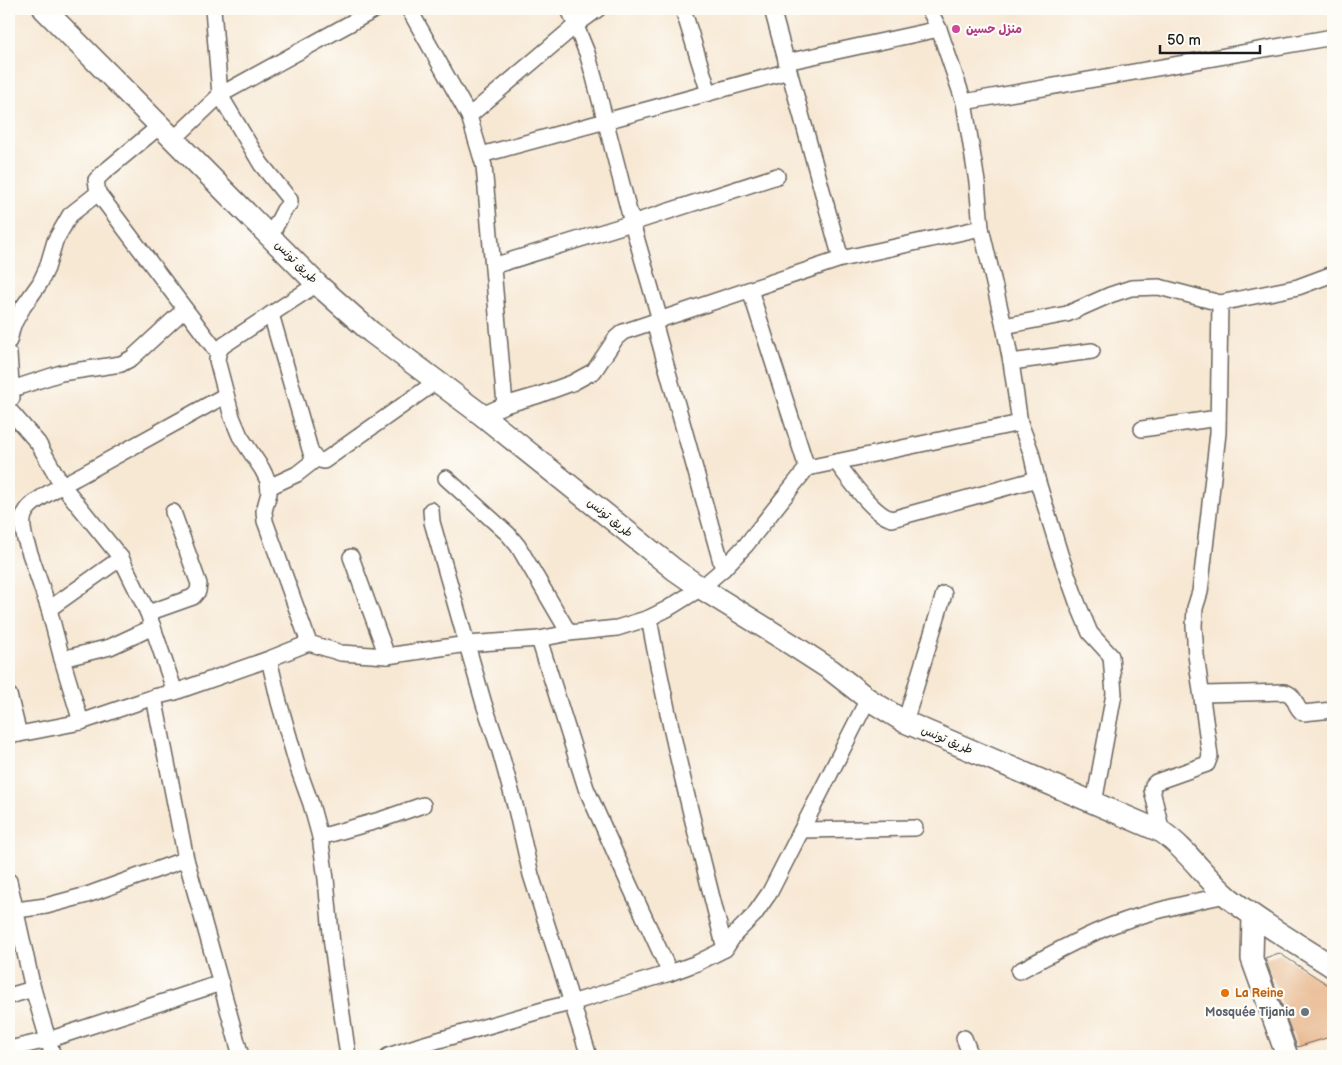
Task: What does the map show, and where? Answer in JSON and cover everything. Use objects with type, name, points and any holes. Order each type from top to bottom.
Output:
[{"type":"main road","name":"طريق تونس","points":[[44,9],[317,284],[371,332],[482,415],[675,570],[815,660],[868,699],[905,722],[1162,832],[1176,843],[1226,895],[1253,916],[1333,967]]},
{"type":"main road","points":[[1253,916],[1252,959],[1288,1056]]},
{"type":"street","points":[[214,9],[220,95],[261,164],[290,200],[270,237]]},
{"type":"street","points":[[218,353],[98,193],[96,180],[103,173],[220,95],[376,9]]},
{"type":"street","points":[[409,9],[469,116],[484,166],[505,405]]},
{"type":"street","points":[[569,9],[587,53],[606,122],[723,569]]},
{"type":"street","points":[[469,116],[598,9]]},
{"type":"street","points":[[683,9],[709,93]]},
{"type":"street","points":[[772,9],[841,259]]},
{"type":"street","points":[[929,9],[939,30],[964,102],[977,182],[981,228],[1004,326],[1020,423],[1031,452],[1037,479],[1077,602],[1090,633],[1111,656],[1114,694],[1094,804]]},
{"type":"street","points":[[481,156],[709,93],[788,67],[939,30]]},
{"type":"street","points":[[964,102],[1333,37]]},
{"type":"street","points":[[492,266],[777,176]]},
{"type":"street","points":[[9,341],[14,324],[23,307],[40,283],[56,241],[70,215],[98,193]]},
{"type":"street","points":[[482,415],[505,405],[572,383],[594,371],[616,338],[623,332],[841,259],[981,228]]},
{"type":"street","points":[[1004,326],[1067,314],[1131,288],[1159,286],[1220,303],[1298,287],[1333,274]]},
{"type":"street","points":[[309,643],[265,521],[264,511],[269,493],[268,481],[240,436],[232,417],[217,360],[218,353],[224,344],[317,284]]},
{"type":"street","points":[[750,290],[807,468]]},
{"type":"street","points":[[1162,832],[1152,790],[1153,785],[1156,782],[1208,764],[1210,756],[1196,655],[1194,617],[1200,592],[1218,433],[1220,303]]},
{"type":"street","points":[[12,389],[61,373],[120,364],[132,358],[185,309]]},
{"type":"street","points":[[271,314],[311,454],[316,459],[324,460],[436,381]]},
{"type":"street","points":[[1011,362],[1092,351]]},
{"type":"street","points":[[9,354],[12,389],[10,411],[38,443],[62,485],[121,558],[150,620],[174,692]]},
{"type":"street","points":[[81,722],[49,610],[25,539],[22,528],[23,516],[34,502],[62,485],[226,395]]},
{"type":"street","points":[[1142,429],[1218,418]]},
{"type":"street","points":[[9,695],[14,735],[81,722],[174,692],[309,643],[341,653],[387,656],[468,644],[539,639],[569,633],[617,628],[649,618],[701,588],[746,545],[807,468],[1020,423]]},
{"type":"street","points":[[269,487],[297,474],[316,459]]},
{"type":"street","points":[[836,462],[876,510],[887,518],[892,519],[1037,479]]},
{"type":"street","points":[[446,478],[508,534],[518,546],[569,633]]},
{"type":"street","points":[[431,510],[432,522],[516,809],[531,875],[589,1056]]},
{"type":"street","points":[[62,659],[110,647],[150,620],[194,596],[198,591],[199,584],[173,512]]},
{"type":"street","points":[[352,557],[387,656]]},
{"type":"street","points":[[49,610],[121,558]]},
{"type":"street","points":[[905,722],[944,594]]},
{"type":"street","points":[[649,618],[659,676],[679,766],[725,949]]},
{"type":"street","points":[[539,639],[586,788],[670,973]]},
{"type":"street","points":[[268,659],[298,768],[320,837],[332,944],[348,1056]]},
{"type":"street","points":[[1202,694],[1284,692],[1292,695],[1299,710],[1303,713],[1333,710]]},
{"type":"street","points":[[154,697],[186,859],[241,1056]]},
{"type":"street","points":[[388,1056],[419,1051],[540,1010],[571,1003],[670,973],[697,963],[725,949],[735,934],[754,916],[770,892],[868,699]]},
{"type":"street","points":[[320,837],[380,820],[423,805]]},
{"type":"street","points":[[802,830],[915,828]]},
{"type":"street","points":[[12,910],[46,906],[87,895],[186,859]]},
{"type":"street","points":[[9,881],[12,910],[53,1056]]},
{"type":"street","points":[[1019,970],[1114,924],[1168,908],[1226,895]]},
{"type":"street","points":[[9,1049],[48,1040],[221,984]]},
{"type":"street","points":[[9,996],[33,989]]},
{"type":"street","points":[[964,1038],[971,1056]]},
{"type":"building","name":"Mosquée Tijania","points":[[1279,953],[1333,988],[1333,1036],[1297,1047],[1265,958]]},
{"type":"place","name":"منزل حسين","points":[[956,29]]},
{"type":"place","name":"La Reine","points":[[1225,993]]},
{"type":"place","name":"Mosquée Tijania","points":[[1305,1012]]}]
